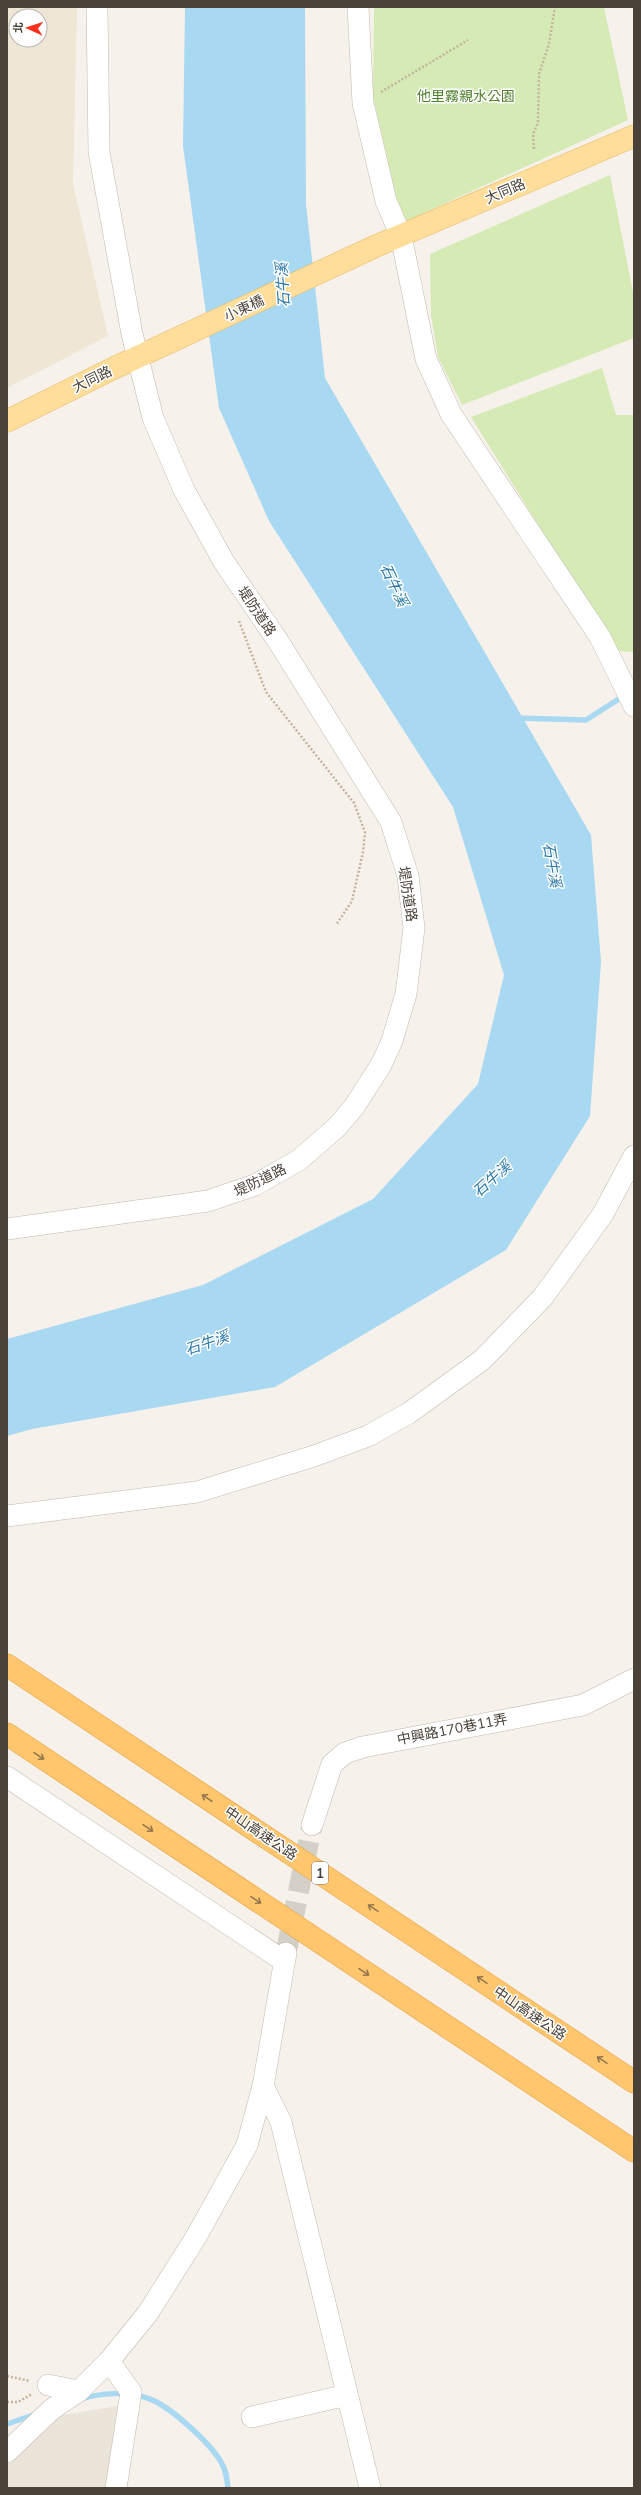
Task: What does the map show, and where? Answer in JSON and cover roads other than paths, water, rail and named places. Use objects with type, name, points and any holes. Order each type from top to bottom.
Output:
[{"type":"highway","name":"中山高速公路","points":[[7,1665],[634,2082]]},
{"type":"highway","points":[[7,1734],[634,2151]]},
{"type":"main road","name":"大同路","points":[[376,246],[400,232],[634,136]]},
{"type":"main road","name":"小東橋","points":[[177,339],[376,246]]},
{"type":"main road","name":"大同路","points":[[7,421],[177,339]]},
{"type":"street","name":"堤防道路","points":[[7,1229],[208,1202],[255,1185],[278,1174],[319,1144],[354,1107],[384,1059],[398,1023],[406,994],[414,928],[408,876],[391,822],[278,641],[224,562],[187,496],[153,418],[137,357],[99,152],[97,7]]},
{"type":"street","points":[[358,7],[363,103],[386,201],[400,232],[426,359],[451,414],[600,637],[634,706]]},
{"type":"street","points":[[7,1516],[197,1492],[321,1453],[368,1436],[409,1413],[482,1360],[543,1297],[603,1214],[634,1156]]},
{"type":"street","name":"中興路170巷11弄","points":[[312,1825],[332,1764],[345,1753],[363,1747],[583,1705],[634,1679]]},
{"type":"street","points":[[7,1777],[285,1957],[264,2086],[247,2144],[196,2237],[148,2312],[109,2361],[79,2391],[52,2409],[7,2452]]},
{"type":"street","points":[[264,2086],[281,2122],[370,2488]]},
{"type":"street","points":[[109,2361],[131,2392],[116,2488]]},
{"type":"street","points":[[48,2385],[79,2391]]},
{"type":"street","points":[[252,2417],[347,2395]]},
{"type":"water","name":"石牛溪","points":[[185,7],[305,7],[306,204],[325,378],[591,835],[601,962],[590,1116],[506,1250],[275,1387],[32,1429],[7,1436],[7,1339],[203,1285],[373,1199],[478,1084],[504,975],[453,807],[269,521],[219,408],[183,146]]},
{"type":"waterway","points":[[515,718],[586,720],[625,695]]},
{"type":"waterway","points":[[81,2399],[105,2394],[131,2394],[147,2398],[166,2408],[188,2425],[216,2454],[224,2468],[228,2488]]},
{"type":"waterway","points":[[7,2424],[36,2414]]},
{"type":"tunnel","points":[[286,1953],[312,1825]]},
{"type":"park label","name":"他里霧親水公園","points":[[466,96]]}]
